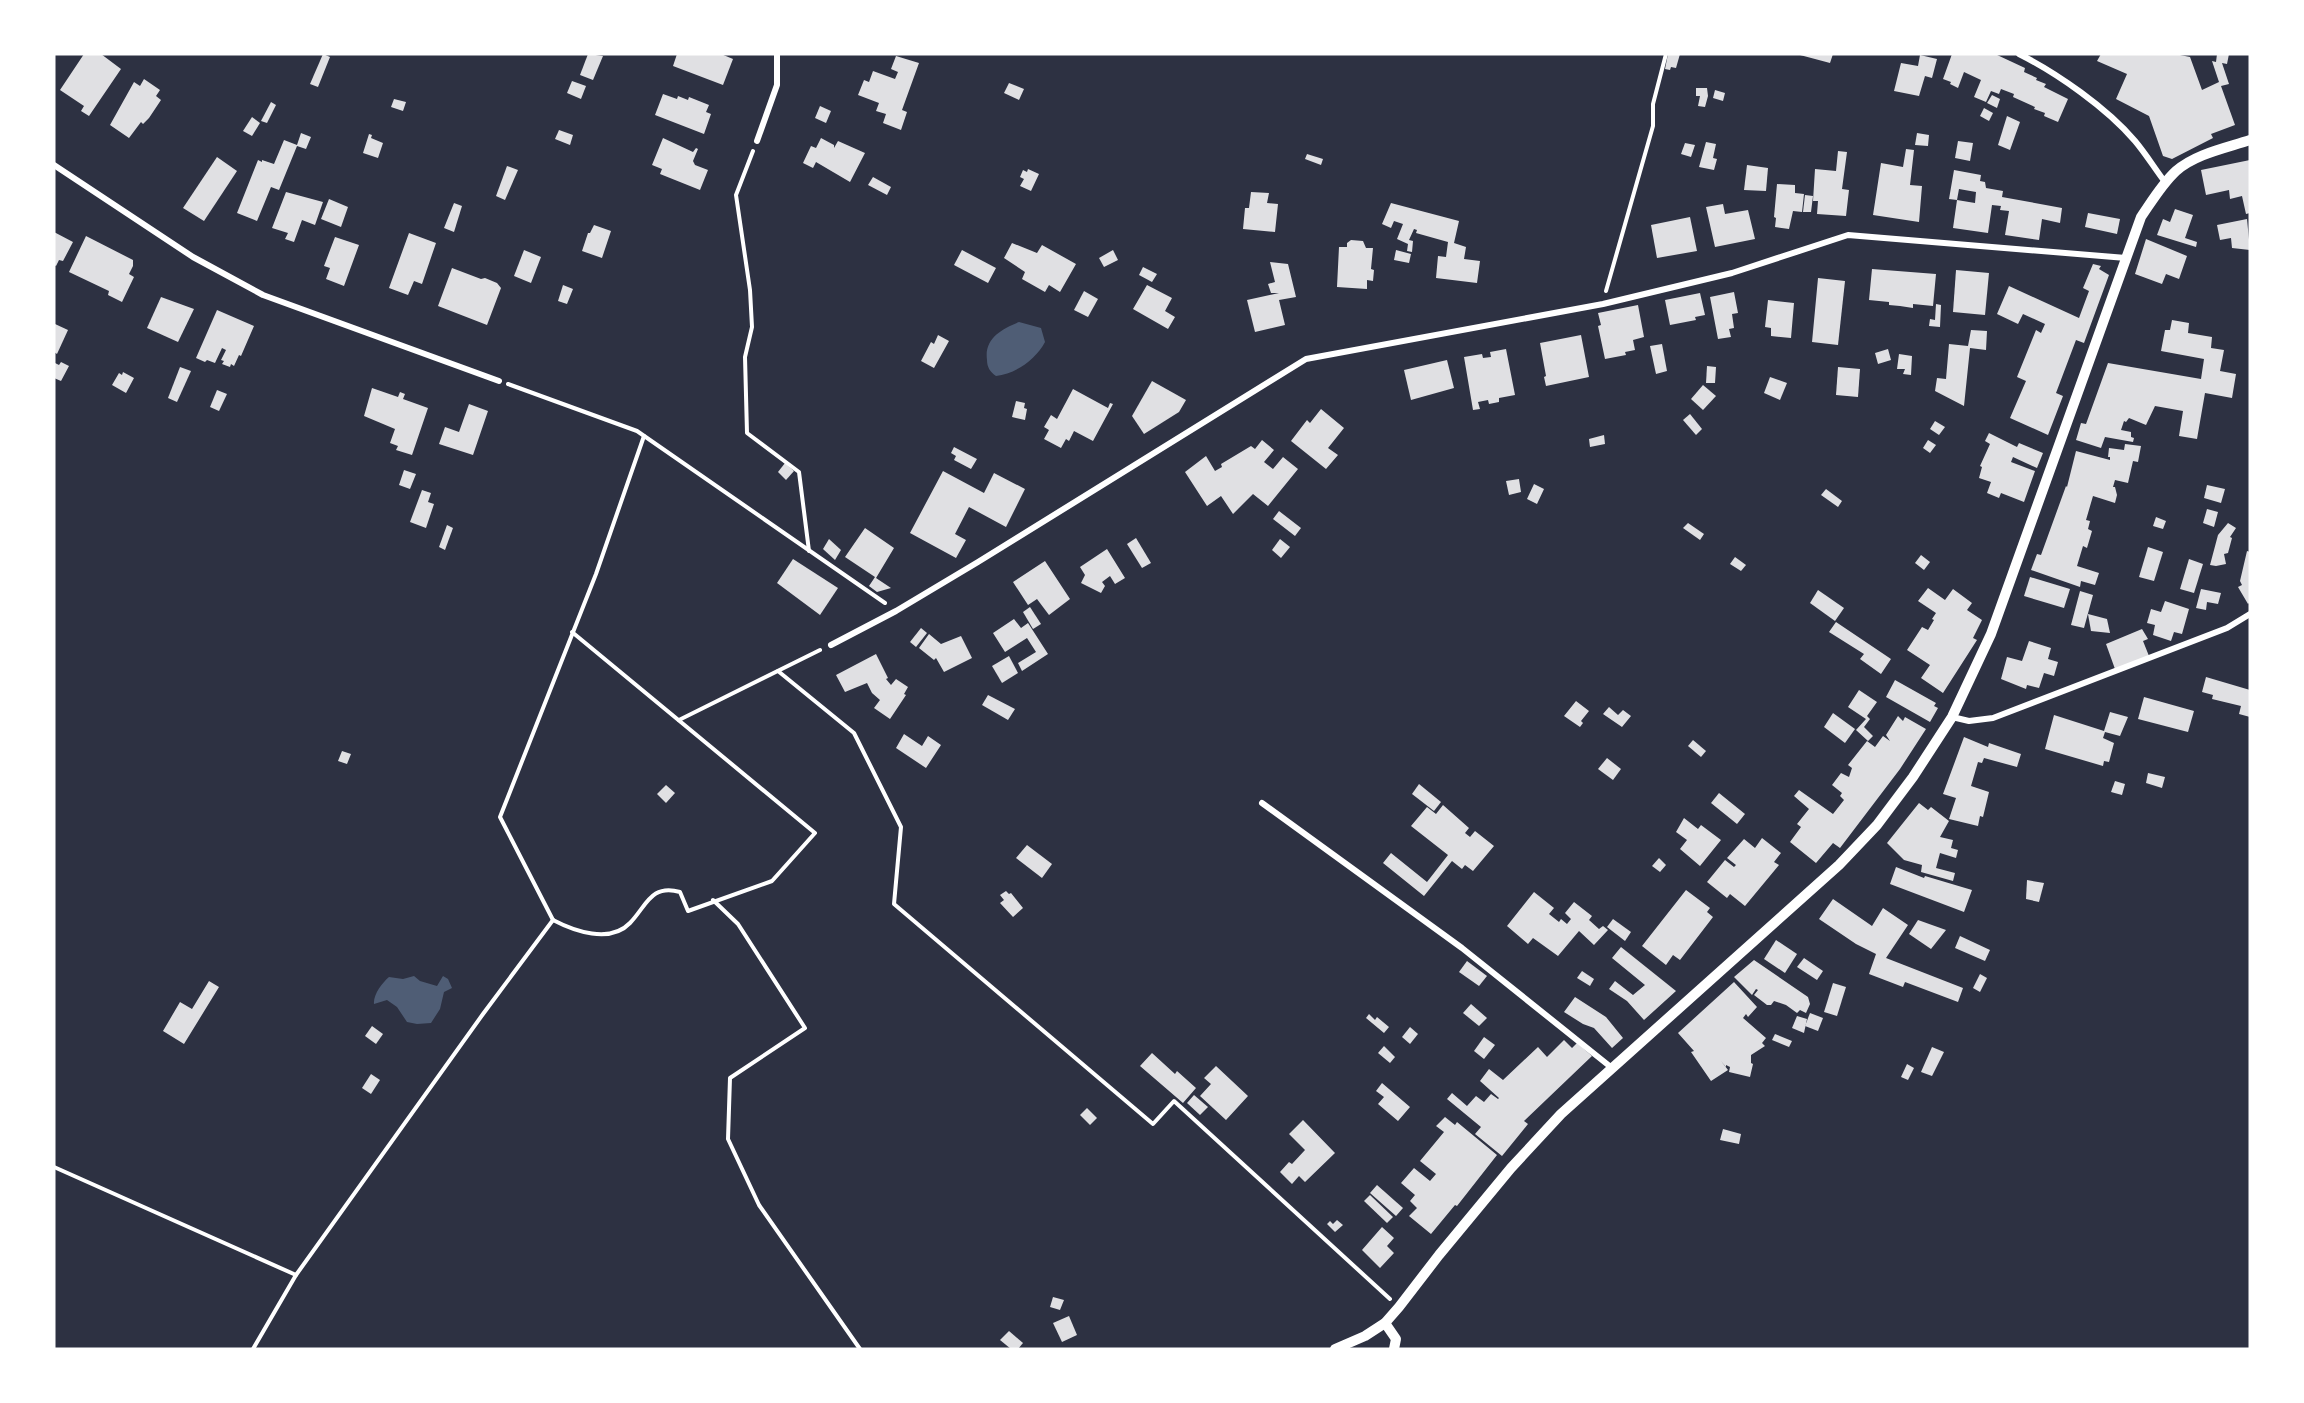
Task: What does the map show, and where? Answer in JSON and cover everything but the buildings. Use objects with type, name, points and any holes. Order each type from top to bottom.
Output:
[{"type":"street","points":[[757,141],[777,86],[777,54]]},
{"type":"street","points":[[2019,54],[2044,67],[2112,117],[2134,140],[2165,183]]},
{"type":"street","points":[[1335,1349],[1365,1336],[1384,1323],[1400,1307],[1439,1255],[1511,1168],[1561,1114],[1839,865],[1877,825],[1952,717],[1991,634],[2141,217],[2177,170],[2194,159],[2250,140]]},
{"type":"street","points":[[54,165],[193,257],[263,295],[499,381]]},
{"type":"street","points":[[831,645],[896,611],[1306,359],[1603,304],[1732,273],[1848,235],[2126,258]]},
{"type":"street","points":[[1952,717],[1969,721],[1993,718],[2227,627],[2250,614]]},
{"type":"street","points":[[1262,803],[1462,948],[1612,1068]]},
{"type":"street","points":[[1384,1323],[1396,1339],[1394,1349]]},
{"type":"path","points":[[1603,304],[1653,126],[1653,104],[1666,54]]},
{"type":"path","points":[[757,141],[736,195],[750,290],[752,327],[745,357],[747,433],[799,472],[809,551]]},
{"type":"path","points":[[499,381],[637,431],[896,611]]},
{"type":"path","points":[[572,632],[815,833],[772,881],[713,900],[688,911],[680,892],[661,890],[639,910],[630,923],[617,932],[605,934],[570,929],[553,920],[500,817],[572,632],[596,574],[644,436]]},
{"type":"path","points":[[679,720],[831,645]]},
{"type":"path","points":[[777,671],[854,733],[901,827],[894,904],[1153,1124],[1174,1101],[1400,1307]]},
{"type":"path","points":[[713,900],[738,924],[805,1028],[730,1078],[728,1139],[759,1205],[860,1349]]},
{"type":"path","points":[[253,1349],[296,1275],[476,1023],[553,920]]},
{"type":"path","points":[[54,1167],[296,1275]]},
{"type":"water","points":[[1019,322],[1041,328],[1045,342],[1025,365],[996,376],[988,365],[988,346],[1001,331]]},
{"type":"water","points":[[414,976],[420,981],[437,986],[443,976],[448,979],[452,988],[444,992],[440,1009],[431,1023],[407,1022],[397,1007],[387,1000],[374,1004],[378,989],[389,977],[403,979]]}]
